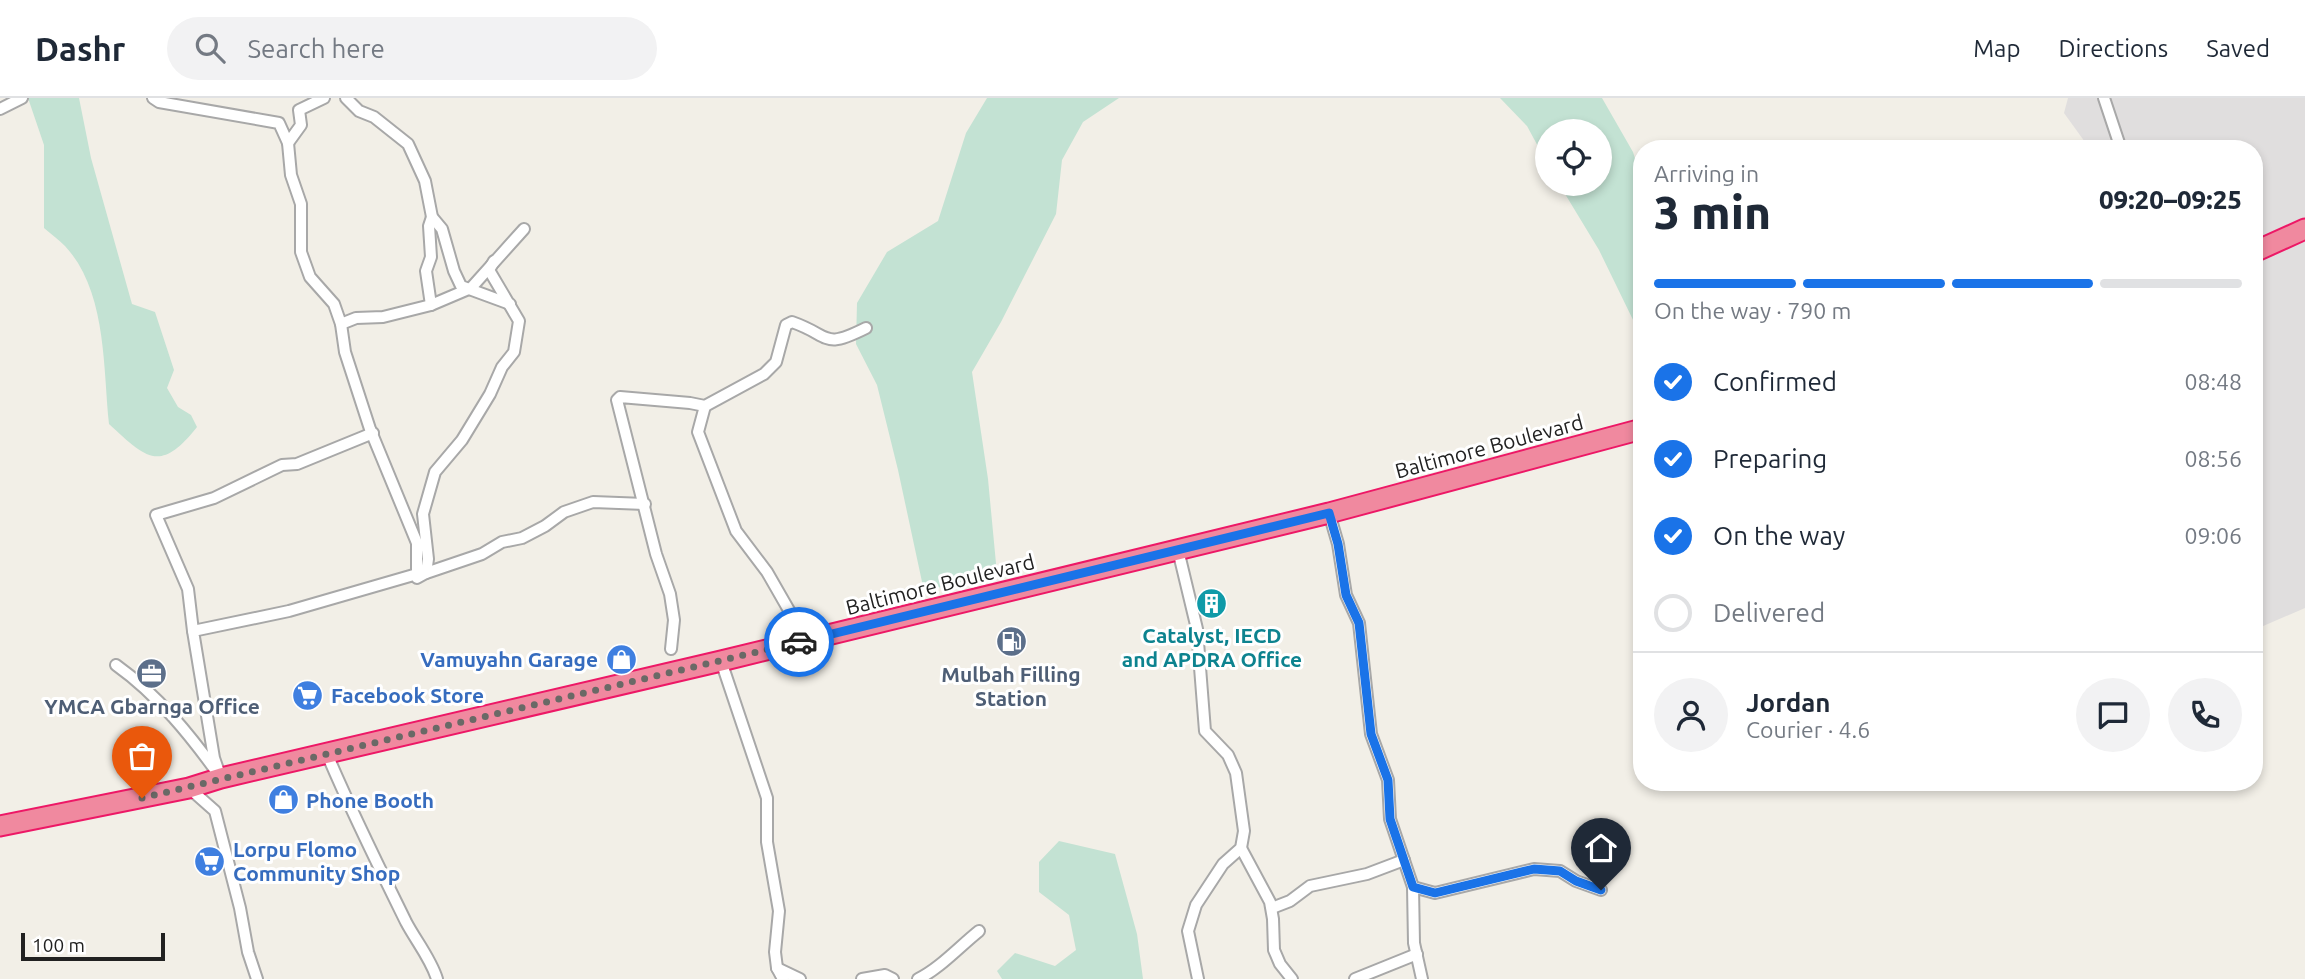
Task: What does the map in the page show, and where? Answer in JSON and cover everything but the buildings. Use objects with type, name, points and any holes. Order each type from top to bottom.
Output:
[{"type":"highway","points":[[2263,248],[2305,229]]},
{"type":"highway","name":"Baltimore Boulevard","points":[[0,826],[189,788],[221,778],[720,661],[1329,513],[1633,431]]},
{"type":"street","points":[[0,109],[22,98]]},
{"type":"street","points":[[153,98],[159,102],[279,123],[288,143],[291,175],[301,204],[300,252],[310,277],[334,304],[341,324],[345,352],[370,429],[417,543],[421,573]]},
{"type":"street","points":[[288,143],[301,125],[295,98]]},
{"type":"street","points":[[299,110],[324,98]]},
{"type":"street","points":[[346,98],[359,111],[374,117],[408,144],[425,181],[432,217],[442,229],[461,286],[510,304]]},
{"type":"street","points":[[2104,98],[2118,140]]},
{"type":"street","points":[[430,305],[426,271],[431,257],[429,226],[432,217]]},
{"type":"street","points":[[341,324],[356,318],[383,317],[430,305],[471,288],[524,229]]},
{"type":"street","points":[[421,573],[428,559],[424,514],[435,472],[462,440],[490,394],[502,367],[514,352],[519,321],[489,270],[494,261]]},
{"type":"street","points":[[671,649],[674,620],[670,594],[656,554],[617,400],[621,397],[690,402],[705,406],[764,374],[776,362],[786,326],[792,322],[828,340],[841,340],[866,328]]},
{"type":"street","points":[[705,406],[698,432],[736,531],[767,572],[806,640]]},
{"type":"street","points":[[221,778],[214,758],[188,590],[156,515],[205,502],[282,465],[297,464],[373,433]]},
{"type":"street","points":[[193,631],[289,611],[482,554],[502,542],[522,538],[564,512],[593,502],[645,505]]},
{"type":"street","points":[[1329,513],[1338,544],[1346,595],[1359,623],[1371,734],[1388,780],[1390,819],[1413,887],[1417,954],[1422,979]]},
{"type":"street","points":[[1178,550],[1197,629],[1205,731],[1228,755],[1236,773],[1244,831],[1241,848],[1272,908],[1274,950],[1280,964],[1292,979]]},
{"type":"street","points":[[720,661],[767,798],[766,842],[779,911],[775,952],[777,968],[783,979]]},
{"type":"street","points":[[116,665],[141,682],[150,695],[181,724],[221,778]]},
{"type":"street","points":[[327,754],[344,796],[437,979]]},
{"type":"street","points":[[189,788],[215,811],[240,908],[248,952],[257,979]]},
{"type":"street","points":[[1198,979],[1188,932],[1196,905],[1223,864],[1241,848]]},
{"type":"street","points":[[1272,908],[1290,901],[1310,886],[1367,874],[1404,860]]},
{"type":"street","points":[[1413,887],[1435,893],[1534,869],[1560,871],[1576,881],[1601,890]]},
{"type":"street","points":[[918,979],[934,972],[945,958],[979,931]]},
{"type":"street","points":[[1355,979],[1417,954]]},
{"type":"street","points":[[777,968],[800,979]]},
{"type":"street","points":[[862,979],[885,975],[894,979]]},
{"type":"shaded area","points":[[2068,98],[2305,98],[2305,608],[2263,626],[2263,140],[2084,140],[2064,113]]},
{"type":"green space","points":[[28,98],[79,98],[91,158],[132,304],[155,312],[174,370],[167,388],[178,407],[191,415],[197,427],[184,442],[163,456],[143,452],[109,424],[104,355],[96,307],[89,285],[79,264],[65,246],[44,228],[44,145]]},
{"type":"green space","points":[[987,98],[1119,98],[1083,122],[1062,160],[1056,214],[1001,322],[972,372],[988,479],[997,574],[924,591],[877,385],[856,344],[857,303],[887,252],[938,221],[966,133]]},
{"type":"green space","points":[[1500,98],[1602,98],[1633,152],[1633,320],[1599,250],[1566,196],[1612,196],[1612,119],[1535,119],[1535,141],[1527,126]]},
{"type":"green space","points":[[1059,841],[1115,854],[1137,934],[1143,979],[1002,979],[997,971],[1015,953],[1055,966],[1076,950],[1069,915],[1039,892],[1039,862]]},
{"type":"way so far","points":[[142,798],[799,642]]},
{"type":"place","name":"Catalyst, IECD and APDRA Office","points":[[1212,603]]},
{"type":"place","name":"Mulbah Filling Station","points":[[1011,642]]},
{"type":"place","name":"Vamuyahn Garage","points":[[621,659]]},
{"type":"place","name":"YMCA Gbarnga Office","points":[[152,674]]},
{"type":"place","name":"Facebook Store","points":[[308,695]]},
{"type":"place","name":"Phone Booth","points":[[283,800]]},
{"type":"place","name":"Lorpu Flomo Community Shop","points":[[210,861]]},
{"type":"route","points":[[799,642],[1329,513],[1338,544],[1346,595],[1359,623],[1371,734],[1388,780],[1390,819],[1413,887],[1435,893],[1534,869],[1560,871],[1576,881],[1601,890]]}]
